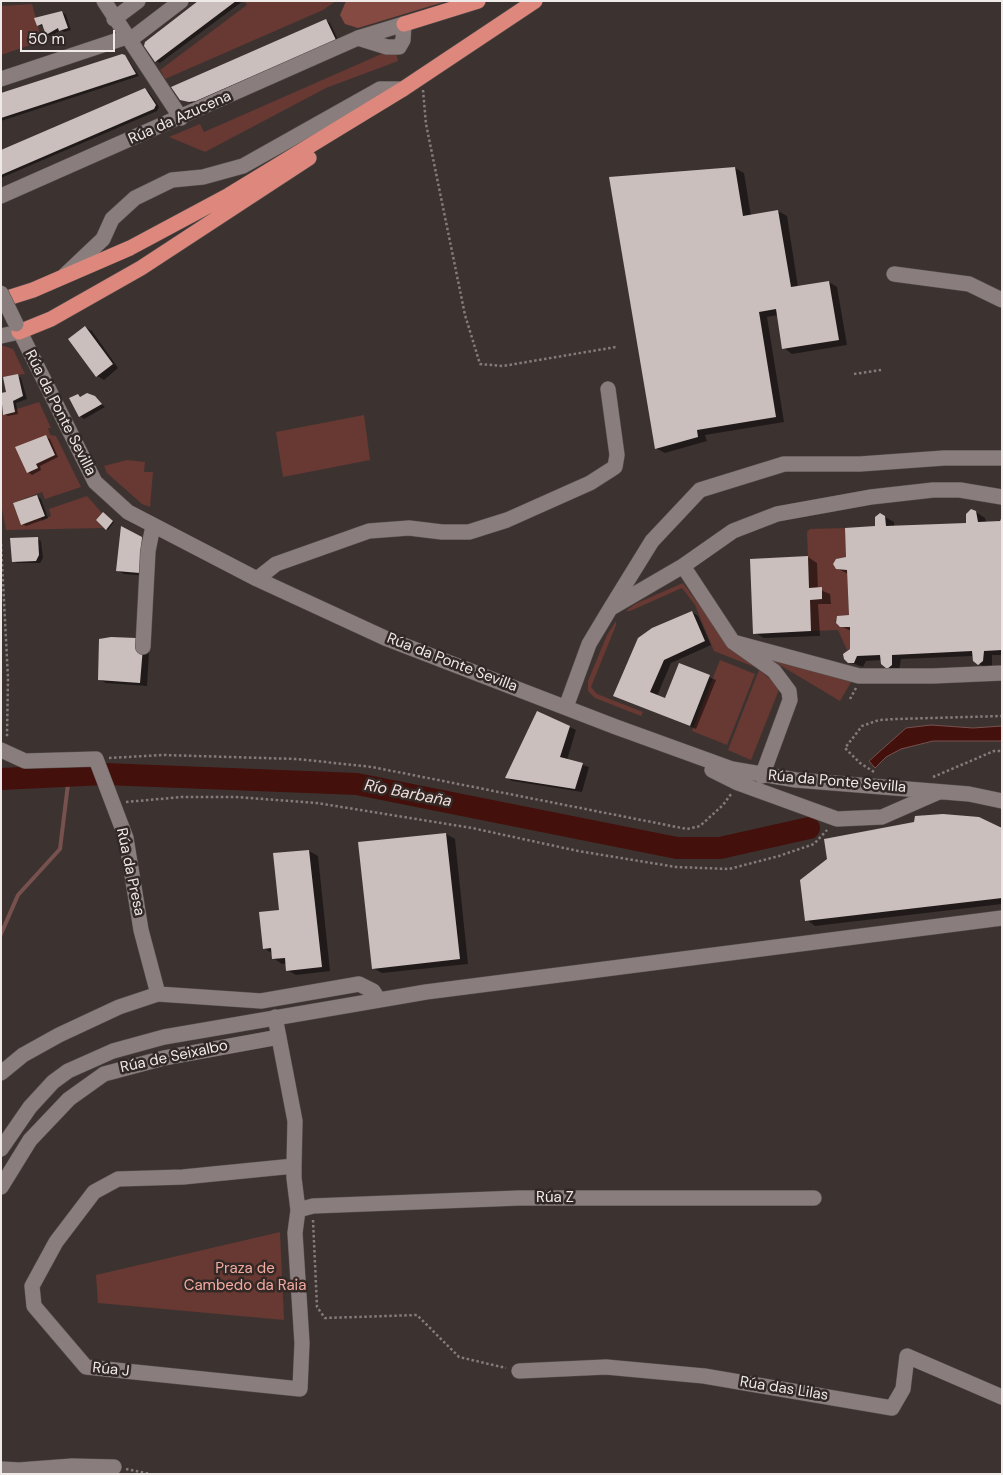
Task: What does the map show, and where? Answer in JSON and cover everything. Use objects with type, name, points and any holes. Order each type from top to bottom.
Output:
[{"type":"highway","points":[[404,24],[478,1]]},
{"type":"highway","points":[[1,300],[63,277],[130,248],[229,195],[403,89],[535,1]]},
{"type":"highway","points":[[17,328],[51,318],[140,268],[329,144],[403,89]]},
{"type":"street","points":[[104,1],[114,19],[181,118]]},
{"type":"street","points":[[114,19],[138,1]]},
{"type":"street","points":[[1,79],[128,39],[181,1]]},
{"type":"street","points":[[358,38],[388,47],[398,47],[403,40],[404,24]]},
{"type":"street","name":"Rúa da Azucena","points":[[1,196],[181,118],[358,38],[404,24]]},
{"type":"street","points":[[63,277],[103,239],[112,219],[135,198],[172,180],[203,177],[243,166],[380,89],[403,89]]},
{"type":"street","points":[[894,274],[969,284],[1002,300]]},
{"type":"street","name":"Rúa da Ponte Sevilla","points":[[1,293],[95,482],[128,512],[257,579],[385,638],[732,769],[762,776],[969,794],[1002,801]]},
{"type":"street","points":[[1,336],[17,328]]},
{"type":"street","points":[[257,579],[276,564],[369,530],[409,528],[442,532],[469,532],[507,520],[590,483],[615,467],[617,455],[608,389]]},
{"type":"street","points":[[566,707],[590,644],[610,608],[652,541],[700,490],[784,464],[860,464],[944,458],[1002,458]]},
{"type":"street","points":[[610,608],[683,566],[732,531],[752,522],[802,508],[871,497],[933,490],[960,490],[1002,496]]},
{"type":"street","points":[[143,647],[148,551],[153,526]]},
{"type":"street","points":[[683,566],[733,642],[774,671],[789,691],[790,700],[762,776]]},
{"type":"street","points":[[733,642],[859,676],[933,676],[1002,673]]},
{"type":"street","points":[[674,748],[738,782],[837,819],[882,818],[940,791]]},
{"type":"street","points":[[4,751],[25,761],[96,759]]},
{"type":"street","name":"Rúa da Presa","points":[[96,759],[126,838],[141,930],[158,994]]},
{"type":"street","points":[[1,1149],[41,1094],[68,1071],[81,1064],[137,1044],[275,1017],[379,1000],[1002,918]]},
{"type":"street","points":[[1,1073],[23,1055],[59,1035],[118,1007],[158,994],[261,1001],[358,984],[374,991],[379,1000]]},
{"type":"street","name":"Rúa J","points":[[275,1017],[295,1121],[294,1166],[305,1208],[295,1233],[302,1343],[300,1389],[86,1367],[34,1306],[32,1286],[56,1242],[94,1192],[118,1179],[183,1177],[294,1166]]},
{"type":"street","name":"Rúa de Seixalbo","points":[[1,1187],[30,1140],[69,1099],[104,1074],[164,1058],[279,1037]]},
{"type":"street","name":"Rúa Z","points":[[305,1208],[519,1198],[814,1198]]},
{"type":"street","name":"Rúa das Lilas","points":[[519,1371],[606,1367],[704,1376],[892,1408],[903,1389],[908,1356],[1002,1398]]},
{"type":"street","points":[[1,1468],[19,1470],[72,1466],[114,1467]]},
{"type":"path","points":[[421,77],[426,124],[463,306],[480,364],[503,366],[616,347]]},
{"type":"path","points":[[854,374],[882,370]]},
{"type":"path","points":[[1,544],[8,678],[4,751]]},
{"type":"path","points":[[850,699],[857,684]]},
{"type":"path","points":[[879,774],[869,770],[845,748],[862,726],[896,719],[1002,716]]},
{"type":"path","points":[[929,779],[994,751],[1002,751]]},
{"type":"path","points":[[96,759],[163,755],[288,758],[362,766],[687,830],[700,826],[723,805],[738,782]]},
{"type":"path","points":[[113,805],[131,801],[200,797],[236,797],[317,803],[472,828],[626,860],[676,867],[729,869],[779,856],[814,844],[837,819]]},
{"type":"path","points":[[305,1208],[317,1307],[325,1318],[416,1315],[459,1357],[519,1371]]},
{"type":"path","points":[[114,1467],[150,1474]]},
{"type":"green space","points":[[244,1],[336,1],[323,10],[165,79],[160,70],[247,5]]},
{"type":"green space","points":[[32,4],[42,41],[1,55],[1,6]]},
{"type":"green space","points":[[386,52],[396,53],[398,61],[326,88],[205,152],[169,137],[200,124],[204,132]]},
{"type":"green space","points":[[1,345],[13,349],[25,374],[1,377]]},
{"type":"green space","points":[[39,402],[51,428],[48,428],[50,435],[56,436],[81,487],[45,499],[42,492],[13,503],[21,525],[41,517],[42,521],[51,516],[49,509],[87,496],[102,513],[96,520],[103,528],[6,530],[1,504],[1,414]]},
{"type":"green space","points":[[364,415],[370,460],[283,477],[276,432]]},
{"type":"green space","points":[[127,460],[145,462],[144,472],[153,472],[150,507],[142,504],[107,473],[104,466]]},
{"type":"green space","points":[[845,528],[846,557],[836,559],[833,564],[836,569],[847,570],[849,615],[839,616],[835,621],[838,626],[850,627],[850,649],[847,650],[838,630],[811,631],[807,532],[810,529]]},
{"type":"green space","points":[[683,583],[729,645],[757,668],[714,651],[695,605],[682,588],[630,611],[626,611],[635,604]]},
{"type":"green space","points":[[616,621],[591,687],[597,694],[643,712],[641,716],[595,698],[588,691],[588,681],[607,635]]},
{"type":"green space","points":[[763,655],[851,682],[840,701]]},
{"type":"green space","points":[[720,660],[755,674],[727,745],[692,731]]},
{"type":"green space","points":[[759,670],[780,687],[751,760],[728,750]]},
{"type":"green space","name":"Praza de Cambedo da Raia","points":[[280,1232],[284,1320],[98,1303],[96,1275]]},
{"type":"shaded area","points":[[346,1],[447,1],[358,28],[345,24],[340,15]]},
{"type":"shaded area","points":[[931,725],[973,728],[1002,726],[1002,741],[933,741],[901,749],[886,757],[875,768],[869,761],[906,728]]},
{"type":"building","points":[[198,1],[236,1],[155,62],[144,46],[145,42]]},
{"type":"building","points":[[62,11],[68,28],[59,31],[58,28],[46,35],[42,24],[37,26],[34,18]]},
{"type":"building","points":[[326,19],[336,40],[196,101],[180,100],[171,87]]},
{"type":"building","points":[[122,54],[125,55],[136,74],[1,118],[1,93]]},
{"type":"building","points":[[145,88],[156,105],[154,109],[1,175],[1,150]]},
{"type":"building","points":[[735,167],[743,216],[778,210],[791,287],[829,281],[839,340],[782,349],[776,309],[759,312],[776,417],[697,430],[698,437],[655,449],[609,177]]},
{"type":"building","points":[[85,326],[113,364],[96,377],[68,339]]},
{"type":"building","points":[[18,374],[23,396],[13,401],[15,412],[3,415],[1,393],[6,392],[3,377]]},
{"type":"building","points":[[87,393],[95,396],[102,404],[79,417],[69,398],[78,394],[80,397]]},
{"type":"building","points":[[46,435],[55,455],[36,464],[38,468],[27,473],[15,447]]},
{"type":"building","points":[[37,495],[45,516],[21,525],[13,503]]},
{"type":"building","points":[[971,509],[976,511],[978,522],[1000,521],[1002,517],[1002,650],[984,651],[983,661],[978,665],[973,661],[972,651],[892,655],[892,665],[887,669],[881,664],[880,655],[857,656],[854,663],[848,663],[844,659],[843,654],[850,649],[850,627],[840,627],[836,623],[837,616],[849,615],[847,570],[836,569],[833,564],[836,559],[846,557],[845,528],[875,526],[875,517],[880,513],[885,516],[886,526],[966,523],[966,514]]},
{"type":"building","points":[[103,512],[113,521],[106,530],[96,520]]},
{"type":"building","points":[[121,526],[142,537],[140,573],[116,571]]},
{"type":"building","points":[[38,537],[39,555],[36,561],[12,562],[10,538]]},
{"type":"building","points":[[808,556],[809,588],[822,587],[822,599],[810,600],[811,631],[753,634],[750,559]]},
{"type":"building","points":[[692,611],[705,641],[664,660],[650,692],[665,698],[679,663],[710,675],[690,726],[613,696],[638,638],[652,628]]},
{"type":"building","points":[[111,637],[136,638],[136,647],[143,647],[140,683],[98,680],[99,639]]},
{"type":"building","points":[[537,711],[570,726],[560,757],[583,763],[575,789],[505,778]]},
{"type":"building","points":[[943,814],[979,817],[1002,828],[1002,898],[805,921],[800,880],[827,859],[824,839],[914,822],[915,816]]},
{"type":"building","points":[[446,833],[460,959],[372,969],[358,842]]},
{"type":"building","points":[[309,850],[322,967],[286,971],[285,958],[272,959],[271,948],[263,949],[259,912],[279,910],[273,853]]},
{"type":"waterway","name":"Río Barbaña","points":[[1,779],[105,774],[357,784],[677,848],[720,848],[809,828]]},
{"type":"waterway","points":[[1,934],[18,895],[60,849],[69,776]]}]
